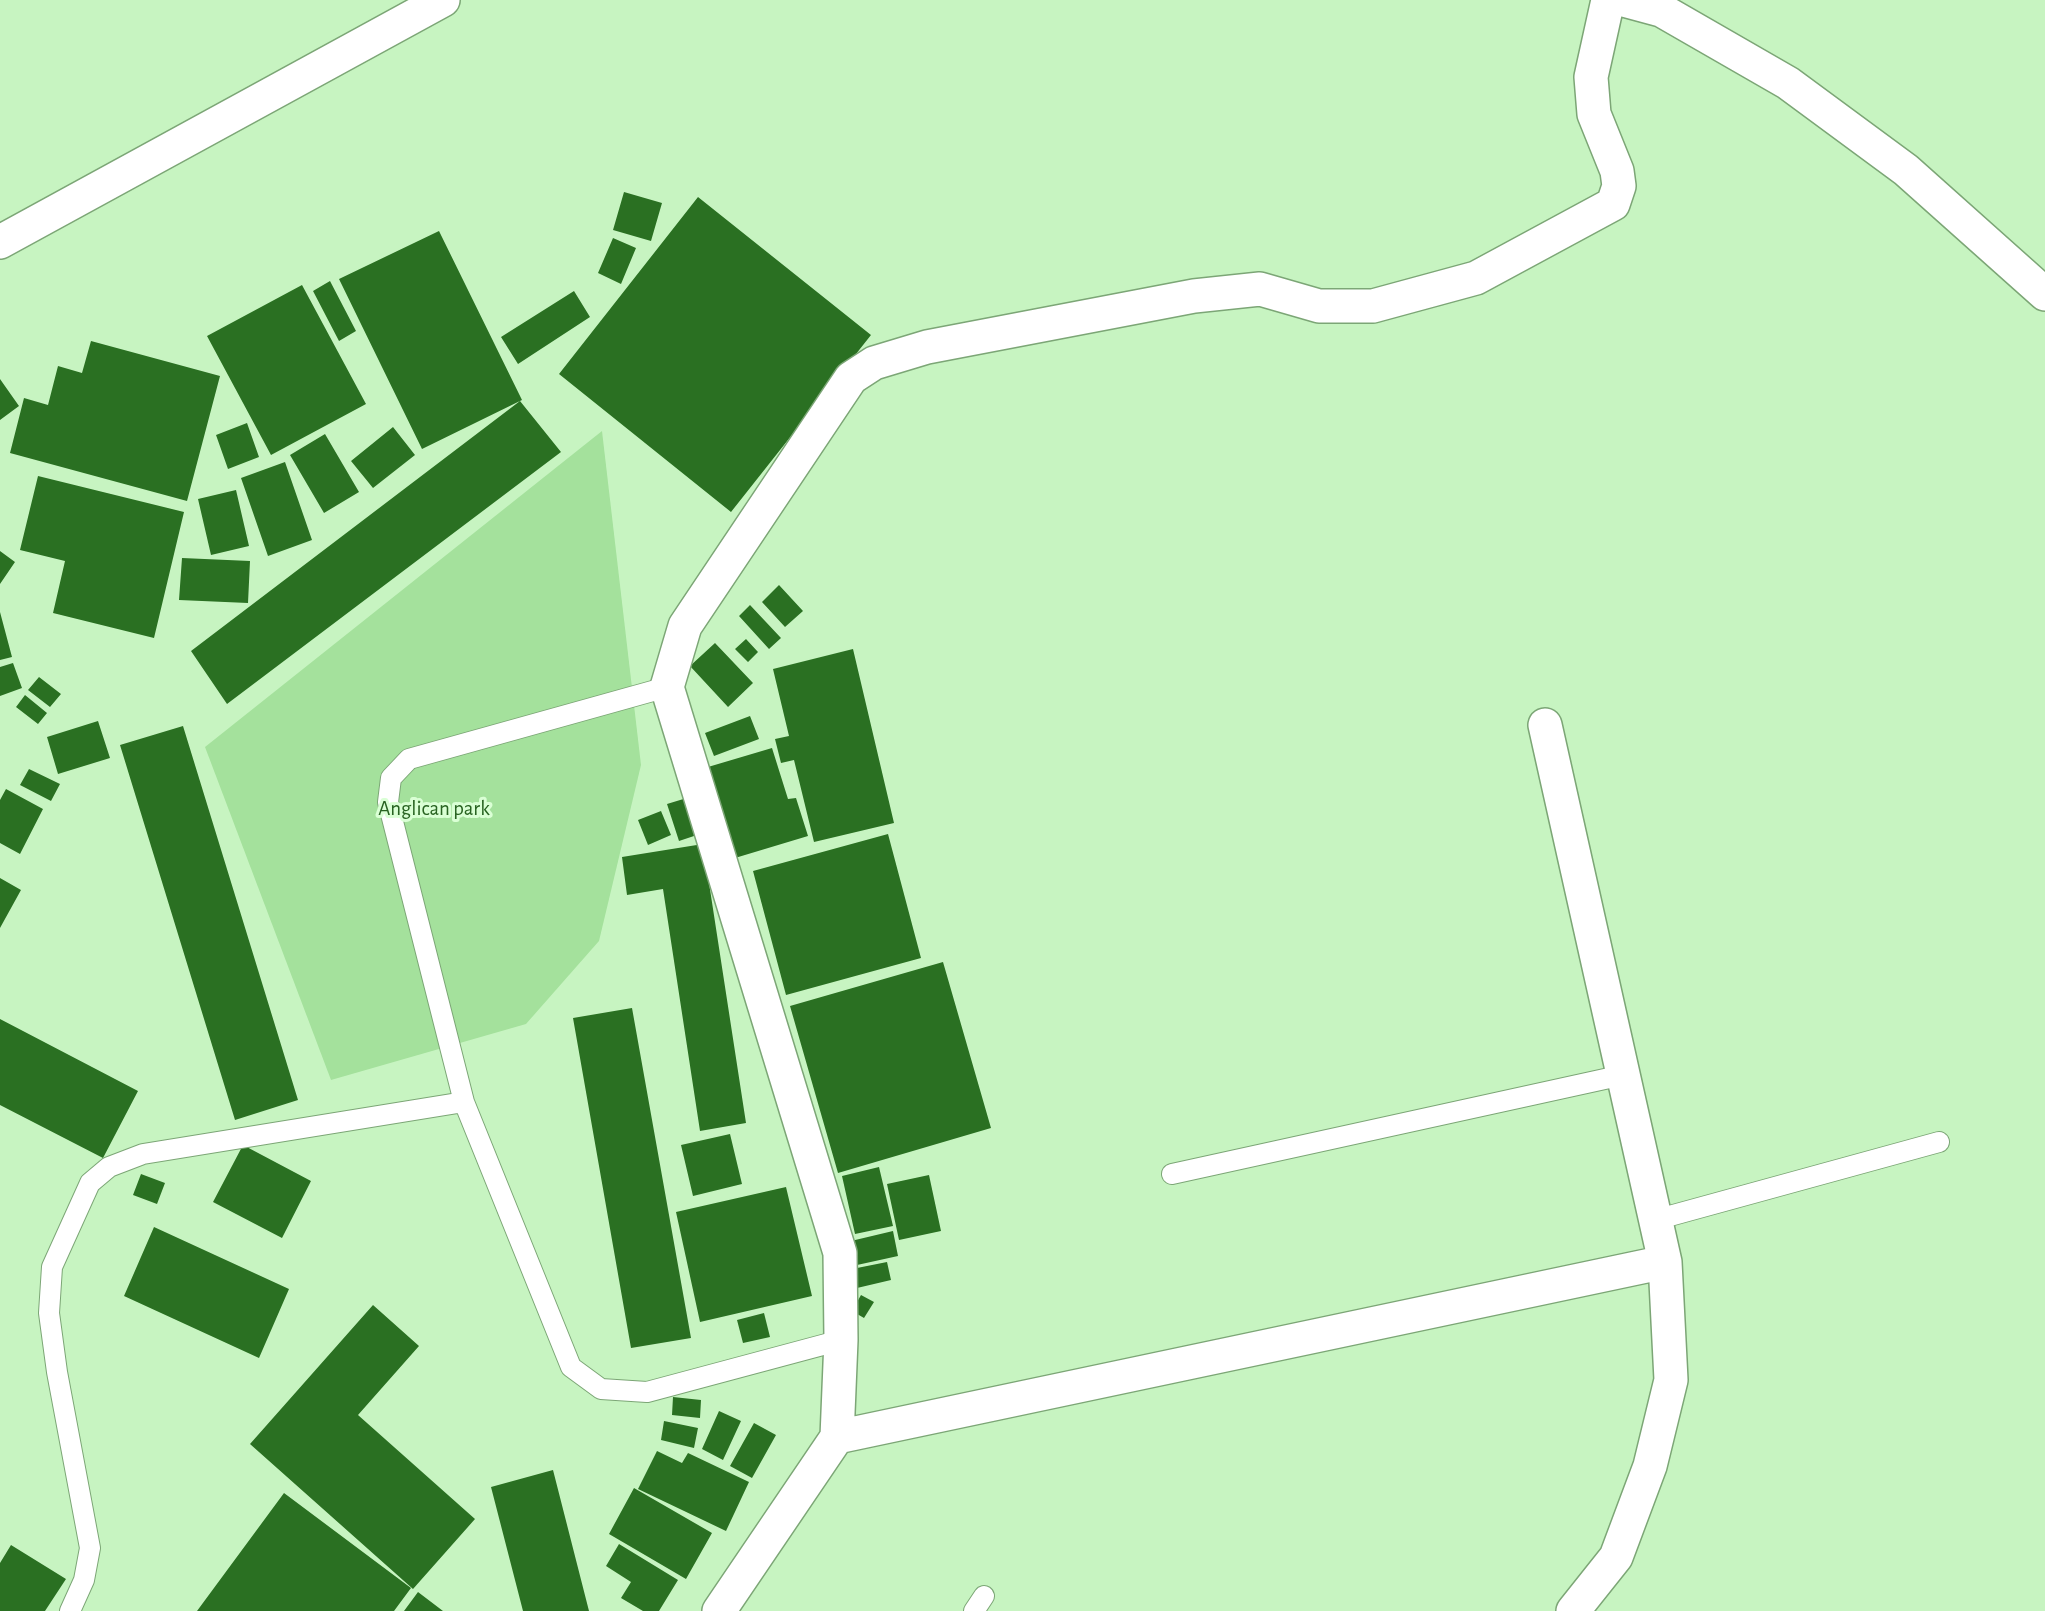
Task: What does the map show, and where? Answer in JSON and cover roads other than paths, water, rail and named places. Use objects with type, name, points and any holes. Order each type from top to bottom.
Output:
[{"type":"street","points":[[0,242],[443,0]]},
{"type":"street","points":[[719,1611],[837,1437],[842,1340],[840,1253],[667,687],[686,626],[851,378],[874,363],[927,347],[1194,296],[1260,289],[1318,306],[1373,306],[1476,278],[1613,204],[1619,186],[1617,171],[1594,114],[1591,77],[1608,0]]},
{"type":"street","points":[[1624,0],[1662,10],[1788,83],[1906,170],[2045,294]]},
{"type":"street","points":[[1545,725],[1665,1262],[1671,1380],[1650,1466],[1616,1557],[1573,1611]]},
{"type":"street","points":[[837,1437],[1665,1262]]},
{"type":"lane","points":[[667,687],[409,759],[391,778],[388,802],[464,1102],[571,1367],[601,1389],[647,1392],[842,1340]]},
{"type":"lane","points":[[1172,1174],[1623,1075]]},
{"type":"lane","points":[[70,1611],[84,1580],[90,1548],[57,1372],[49,1313],[52,1267],[90,1183],[109,1167],[143,1154],[464,1102]]},
{"type":"lane","points":[[1655,1220],[1939,1142]]},
{"type":"park label","name":"Anglican park","points":[[434,809]]}]
